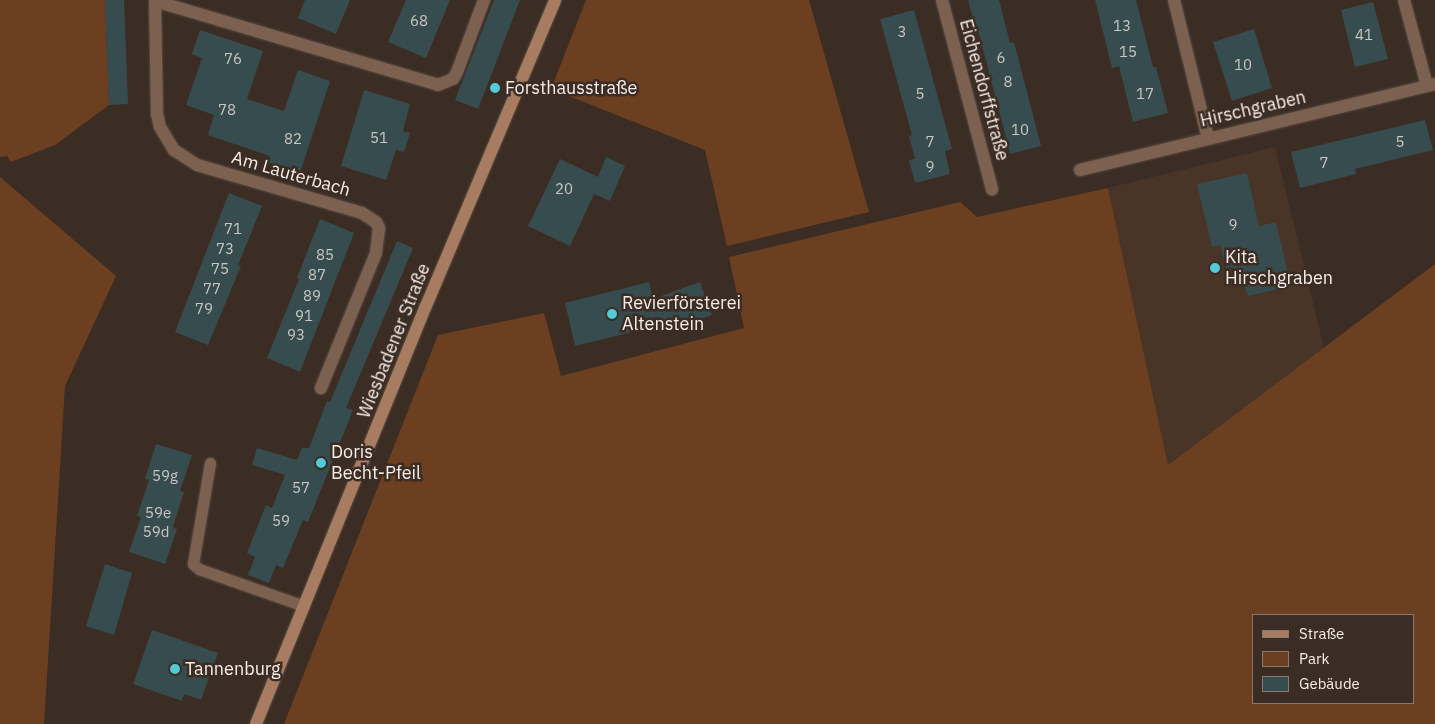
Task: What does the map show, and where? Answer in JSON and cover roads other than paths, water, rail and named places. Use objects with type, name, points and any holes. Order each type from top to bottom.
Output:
[{"type":"main road","name":"Wiesbadener Straße","points":[[256,724],[426,306],[555,0]]},
{"type":"street","name":"Am Lauterbach","points":[[321,388],[376,253],[379,228],[376,222],[362,212],[197,165],[174,150],[165,139],[157,114],[155,0],[438,84],[453,79],[457,72],[484,0]]},
{"type":"street","name":"Eichendorffstraße","points":[[942,0],[992,189]]},
{"type":"street","points":[[1174,0],[1208,138]]},
{"type":"street","points":[[1404,0],[1431,85]]},
{"type":"street","name":"Hirschgraben","points":[[1080,170],[1431,85]]},
{"type":"lane","points":[[210,463],[193,564],[199,569],[304,606]]},
{"type":"place","name":"Forsthausstraße","points":[[495,88]]},
{"type":"place","name":"Kita Hirschgraben","points":[[1215,268]]},
{"type":"place","name":"Revierförsterei Altenstein","points":[[612,314]]},
{"type":"place","name":"Doris Becht-Pfeil","points":[[321,463]]},
{"type":"place","name":"Tannenburg","points":[[175,669]]}]
